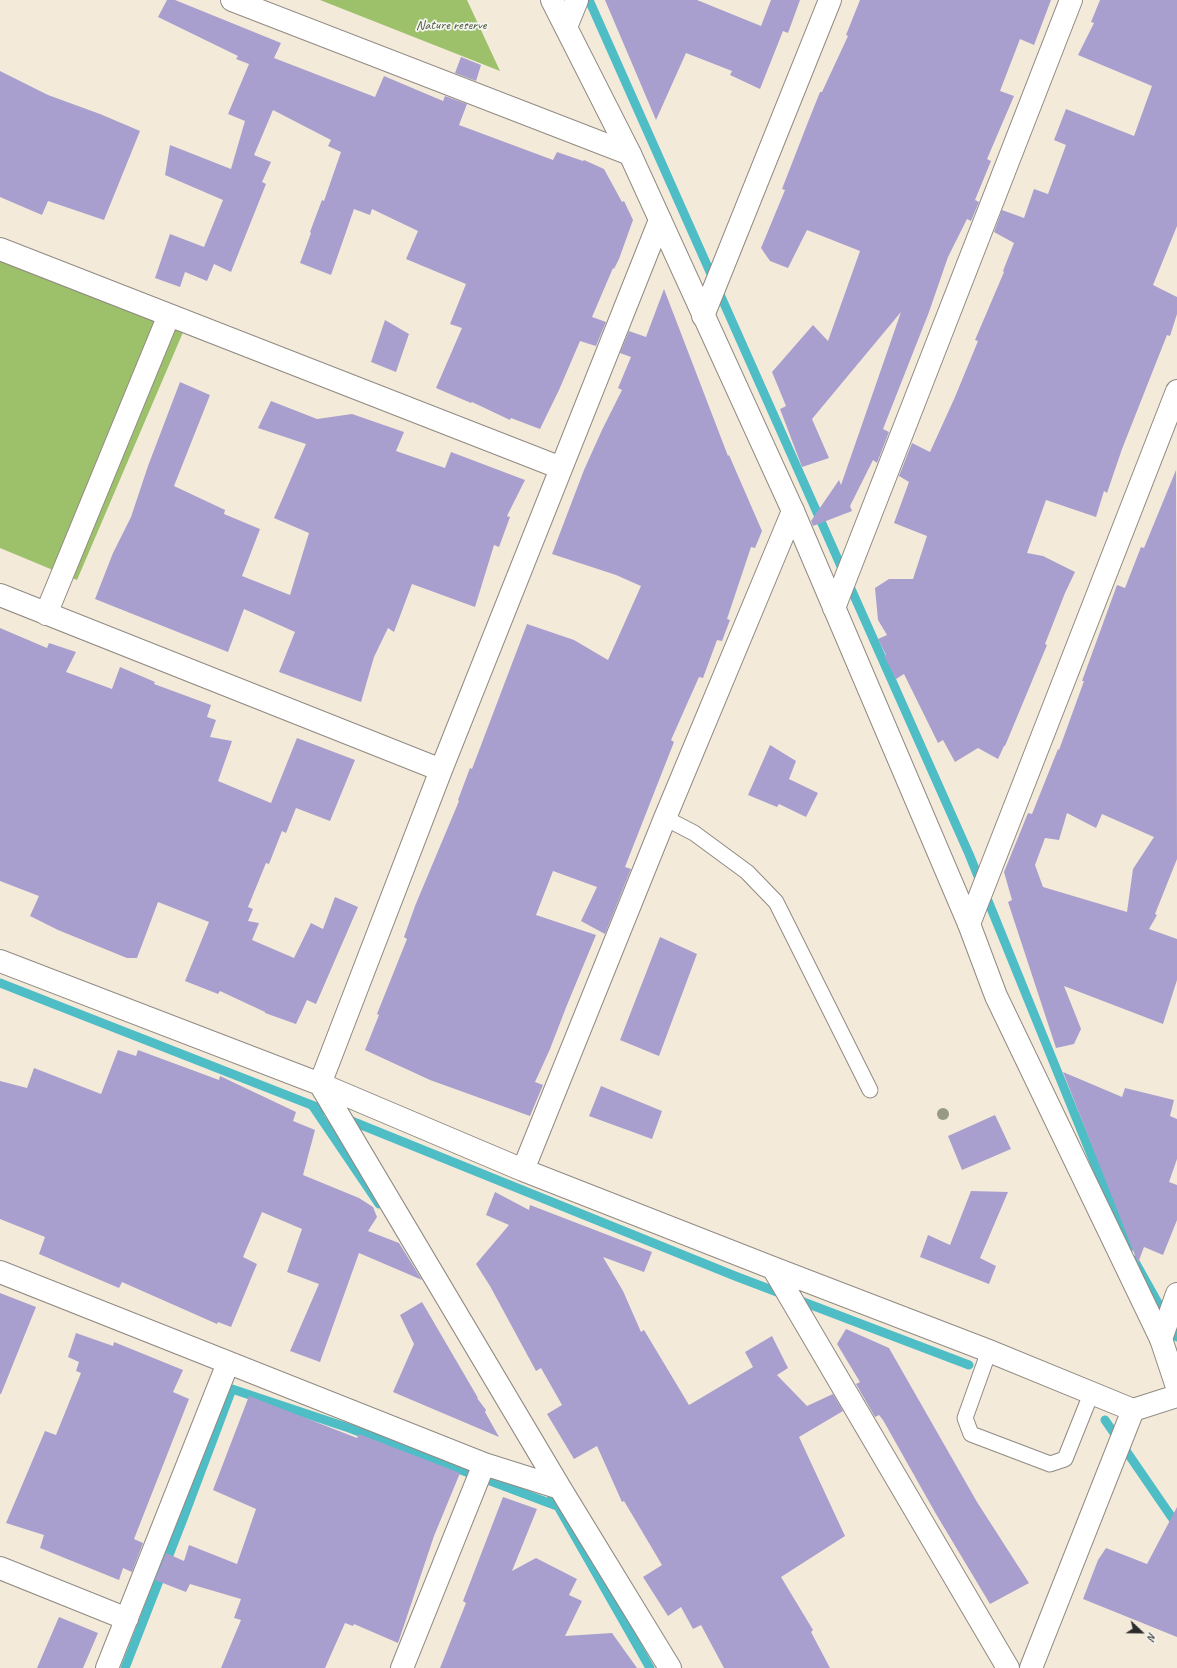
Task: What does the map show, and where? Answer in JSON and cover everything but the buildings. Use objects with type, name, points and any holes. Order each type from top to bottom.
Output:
[{"type":"street","points":[[232,0],[630,154]]},
{"type":"street","points":[[552,0],[630,154],[792,511],[969,924],[996,996],[1161,1339],[1177,1387]]},
{"type":"street","points":[[566,27],[577,0]]},
{"type":"street","points":[[703,316],[830,0]]},
{"type":"street","points":[[834,608],[1071,0]]},
{"type":"street","points":[[320,1084],[441,770],[660,220]]},
{"type":"street","points":[[0,249],[561,468]]},
{"type":"street","points":[[46,614],[169,315]]},
{"type":"street","points":[[969,924],[1177,391]]},
{"type":"street","points":[[523,1170],[665,818],[792,511]]},
{"type":"street","points":[[0,595],[441,770]]},
{"type":"street","points":[[0,961],[320,1084],[523,1170],[989,1351],[1133,1410],[1177,1396]]},
{"type":"street","points":[[320,1084],[560,1488],[670,1668]]},
{"type":"street","points":[[773,1268],[1008,1668]]},
{"type":"street","points":[[0,1272],[484,1464],[560,1488]]},
{"type":"street","points":[[1161,1339],[1177,1294]]},
{"type":"street","points":[[107,1668],[228,1363]]},
{"type":"street","points":[[1031,1668],[1133,1410]]},
{"type":"street","points":[[402,1668],[484,1464]]},
{"type":"street","points":[[0,1568],[127,1618]]},
{"type":"lane","points":[[665,818],[694,833],[747,872],[776,902],[870,1090]]},
{"type":"lane","points":[[989,1351],[965,1418],[971,1434],[1050,1464],[1065,1459],[1092,1394]]},
{"type":"green space","name":"Nature reserve","points":[[320,0],[467,0],[500,71]]},
{"type":"green space","points":[[0,255],[184,330],[77,580],[0,548]]},
{"type":"waterway","points":[[589,0],[969,854],[1129,1248]]},
{"type":"waterway","points":[[0,983],[332,1113]]},
{"type":"waterway","points":[[312,1105],[379,1204]]},
{"type":"waterway","points":[[344,1118],[735,1276],[969,1365]]},
{"type":"waterway","points":[[1134,1260],[1177,1337]]},
{"type":"waterway","points":[[125,1668],[232,1389],[349,1428],[557,1506]]},
{"type":"waterway","points":[[1105,1420],[1177,1525]]},
{"type":"waterway","points":[[547,1487],[650,1668]]}]
